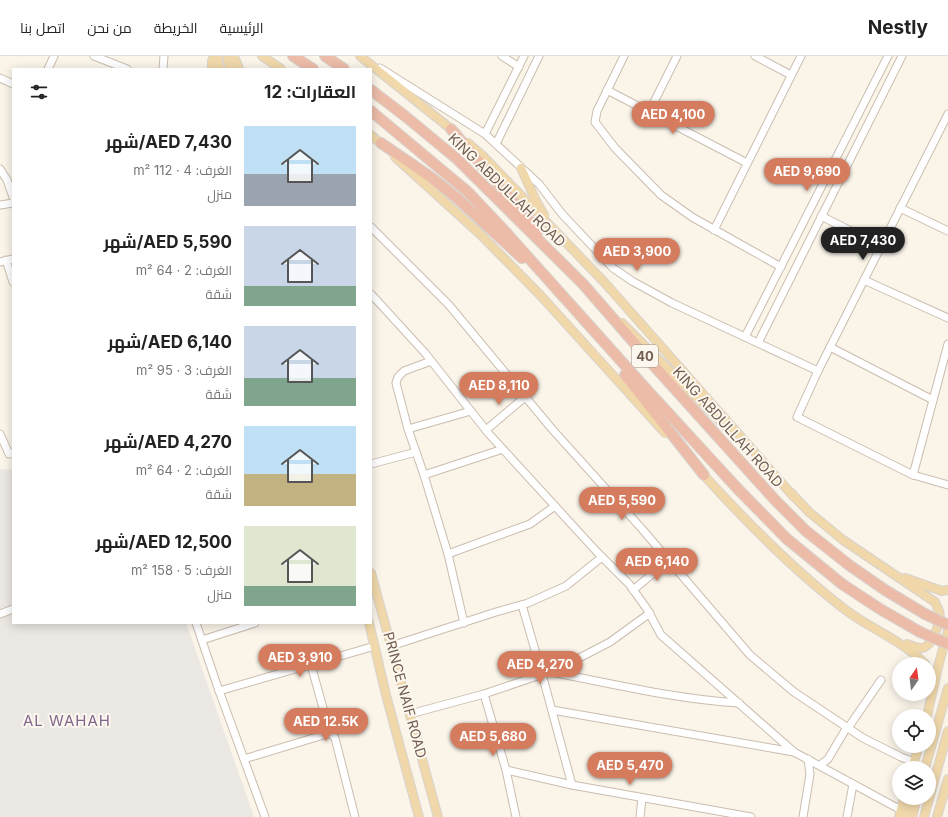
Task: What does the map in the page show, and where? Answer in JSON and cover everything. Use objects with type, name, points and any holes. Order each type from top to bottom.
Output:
[{"type":"highway","points":[[293,56],[311,68]]},
{"type":"highway","points":[[325,56],[343,68]]},
{"type":"highway","name":"KING ABDULLAH ROAD","points":[[372,91],[457,159],[583,284],[682,397],[776,501],[806,531],[849,565],[885,590],[925,614],[948,625]]},
{"type":"highway","name":"KING ABDULLAH ROAD","points":[[372,112],[468,192],[737,488],[787,539],[842,584],[880,609],[920,632],[948,644]]},
{"type":"highway","points":[[451,129],[583,284]]},
{"type":"highway","points":[[381,143],[432,178],[457,198],[565,298],[704,475]]},
{"type":"main road","points":[[206,56],[209,68]]},
{"type":"main road","points":[[212,68],[212,61],[215,56]]},
{"type":"main road","points":[[215,56],[220,68]]},
{"type":"main road","points":[[227,56],[230,68]]},
{"type":"main road","points":[[233,56],[239,68]]},
{"type":"main road","points":[[262,56],[280,68]]},
{"type":"main road","points":[[360,56],[482,155],[606,283],[794,496]]},
{"type":"main road","points":[[372,136],[481,235],[536,290],[735,510],[767,542],[804,576],[848,612],[914,652],[919,657]]},
{"type":"main road","points":[[521,168],[536,201],[555,230]]},
{"type":"main road","points":[[583,284],[665,364],[809,512],[843,540],[935,602],[940,611],[937,628],[931,643],[924,648],[915,647],[883,633]]},
{"type":"main road","points":[[892,573],[935,589],[942,591],[948,590]]},
{"type":"main road","name":"PRINCE NAIF ROAD","points":[[372,577],[438,817]]},
{"type":"main road","name":"PRINCE NAIF ROAD","points":[[369,624],[386,695],[419,817]]},
{"type":"main road","points":[[936,677],[948,631]]},
{"type":"main road","points":[[926,761],[948,688]]},
{"type":"main road","points":[[924,817],[948,731]]},
{"type":"main road","points":[[937,817],[947,789],[948,779]]},
{"type":"main road","points":[[901,815],[903,805]]},
{"type":"main road","points":[[901,815],[907,805]]},
{"type":"main road","points":[[912,817],[915,805]]},
{"type":"street","points":[[48,68],[54,56]]},
{"type":"street","points":[[94,56],[111,66],[121,68]]},
{"type":"street","points":[[163,68],[164,56]]},
{"type":"street","points":[[360,56],[485,134],[539,184],[562,214],[614,268],[632,281],[672,303],[818,371]]},
{"type":"street","points":[[502,56],[519,67]]},
{"type":"street","points":[[485,134],[524,56]]},
{"type":"street","points":[[496,144],[539,56]]},
{"type":"street","points":[[624,56],[597,111],[595,122],[615,148],[661,195],[692,217],[781,267]]},
{"type":"street","points":[[649,112],[677,56]]},
{"type":"street","points":[[755,56],[791,75]]},
{"type":"street","points":[[714,230],[801,56]]},
{"type":"street","points":[[745,337],[810,206],[888,56]]},
{"type":"street","points":[[758,342],[902,56]]},
{"type":"street","points":[[0,78],[12,84]]},
{"type":"street","points":[[607,90],[747,163]]},
{"type":"street","points":[[948,114],[818,371],[797,417],[913,475],[948,485]]},
{"type":"street","points":[[0,169],[7,180],[12,194]]},
{"type":"street","points":[[0,205],[12,203]]},
{"type":"street","points":[[900,208],[948,231]]},
{"type":"street","points":[[821,216],[881,246]]},
{"type":"street","points":[[372,228],[449,305],[525,397],[750,655],[794,692],[847,728],[907,761]]},
{"type":"street","points":[[6,261],[12,279]]},
{"type":"street","points":[[864,280],[948,318]]},
{"type":"street","points":[[372,295],[432,361],[486,430],[633,590],[650,613],[661,635],[794,752],[853,784],[901,815]]},
{"type":"street","points":[[372,304],[378,302]]},
{"type":"street","points":[[913,475],[948,344]]},
{"type":"street","points":[[830,347],[933,400]]},
{"type":"street","points":[[432,361],[404,371],[398,377],[396,383],[408,429],[448,554],[464,623]]},
{"type":"street","points":[[486,430],[525,397]]},
{"type":"street","points":[[408,429],[471,411]]},
{"type":"street","points":[[0,434],[10,454],[12,453]]},
{"type":"street","points":[[424,476],[503,449]]},
{"type":"street","points":[[372,464],[416,452]]},
{"type":"street","points":[[448,554],[530,524],[555,506]]},
{"type":"street","points":[[391,646],[522,605],[566,586],[602,557]]},
{"type":"street","points":[[633,590],[668,560]]},
{"type":"street","points":[[522,605],[546,672],[552,710],[572,785]]},
{"type":"street","points":[[0,614],[12,609]]},
{"type":"street","points":[[410,714],[514,685],[546,672],[558,669],[610,642],[650,613]]},
{"type":"street","points":[[196,624],[219,691],[266,817]]},
{"type":"street","points":[[202,640],[252,624]]},
{"type":"street","points":[[219,691],[375,646]]},
{"type":"street","points":[[311,664],[330,733],[335,738],[355,817]]},
{"type":"street","points":[[546,672],[665,695],[703,701],[739,703]]},
{"type":"street","points":[[820,765],[828,759],[847,728],[881,680]]},
{"type":"street","points":[[484,694],[506,770],[516,817]]},
{"type":"street","points":[[552,710],[794,752]]},
{"type":"street","points":[[244,759],[330,733]]},
{"type":"street","points":[[803,817],[810,774],[808,759]]},
{"type":"street","points":[[506,770],[572,785],[751,817]]},
{"type":"street","points":[[847,817],[853,784]]},
{"type":"street","points":[[640,817],[642,798]]},
{"type":"shaded area","points":[[12,468],[12,624],[186,624],[254,817],[0,817],[0,469],[7,470]]},
{"type":"district","name":"AL WAHAH","points":[[67,721]]}]
